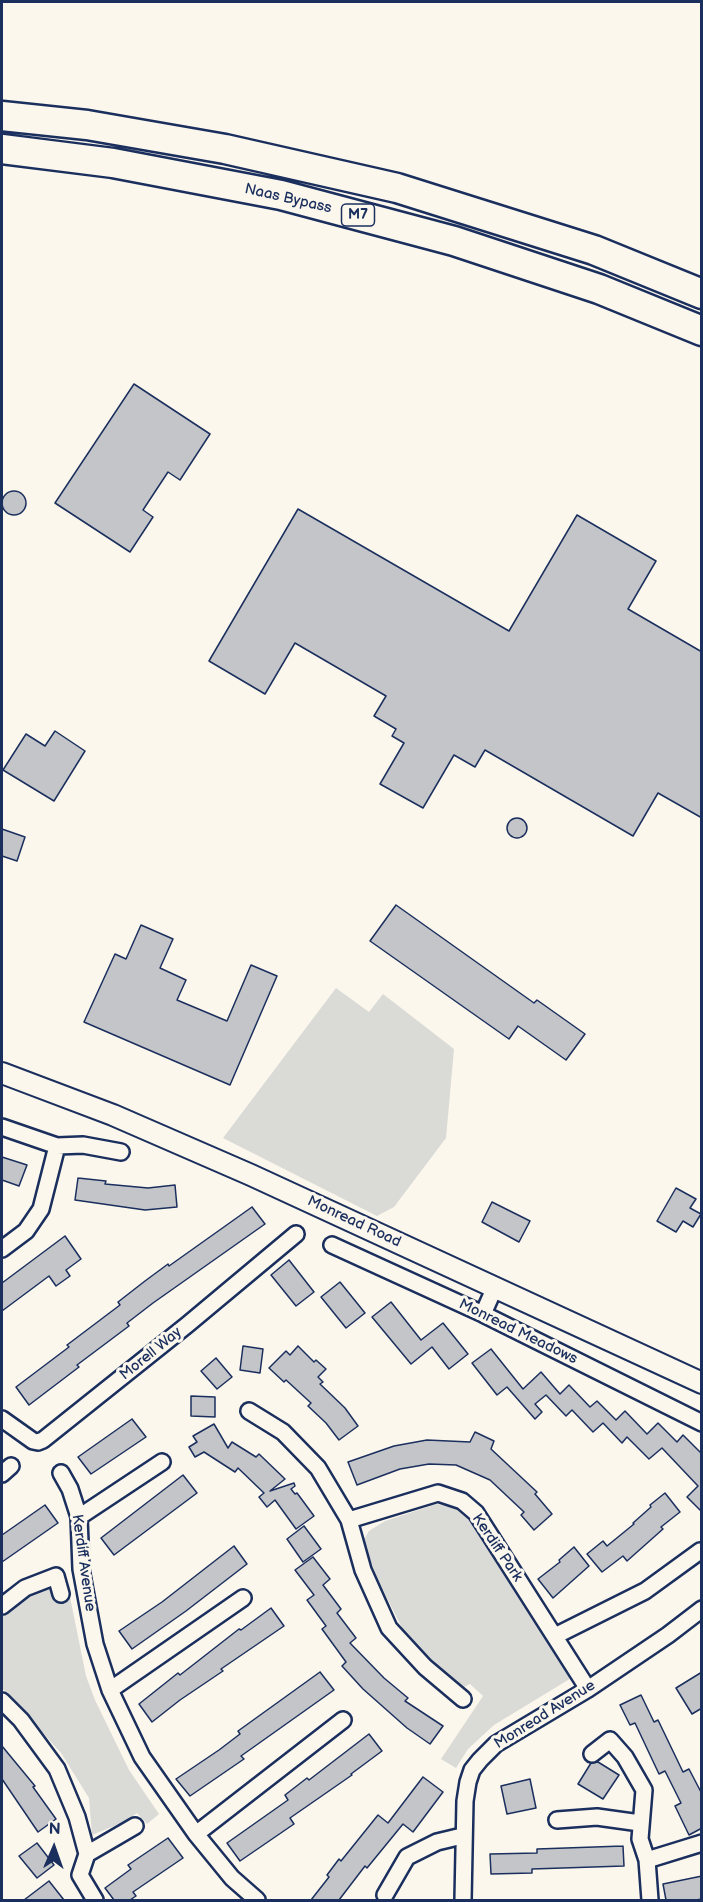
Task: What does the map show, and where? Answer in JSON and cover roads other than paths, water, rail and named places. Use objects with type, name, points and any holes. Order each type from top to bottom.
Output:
[{"type":"highway","name":"M7","points":[[2,116],[87,126],[225,149],[396,188],[594,250],[702,294]]},
{"type":"highway","name":"Naas Bypass","points":[[2,149],[113,163],[280,195],[338,210],[454,241],[577,281],[702,331]]},
{"type":"street","name":"Monread Road","points":[[2,1073],[113,1115],[272,1185],[702,1383]]},
{"type":"street","points":[[2,1126],[57,1146],[83,1145],[121,1152]]},
{"type":"street","points":[[2,1249],[26,1231],[41,1209],[57,1146]]},
{"type":"street","name":"Morell Way","points":[[2,1419],[33,1441],[43,1440],[178,1333],[296,1234]]},
{"type":"street","name":"Monread Meadows","points":[[332,1245],[483,1314],[702,1423]]},
{"type":"street","points":[[483,1314],[495,1287]]},
{"type":"street","points":[[249,1411],[283,1432],[318,1468],[349,1520],[363,1570],[389,1628],[425,1667],[463,1699]]},
{"type":"street","points":[[79,1517],[162,1462]]},
{"type":"street","name":"Kerdiff Avenue","points":[[61,1473],[70,1489],[79,1517],[83,1580],[95,1644],[110,1690],[142,1757],[196,1834],[232,1878],[257,1900]]},
{"type":"street","name":"Kerdiff Park","points":[[349,1520],[438,1493],[462,1501],[476,1513],[588,1689]]},
{"type":"street","points":[[555,1636],[645,1591],[700,1551]]},
{"type":"street","points":[[2,1606],[25,1588],[56,1576],[61,1594]]},
{"type":"street","points":[[110,1690],[243,1598]]},
{"type":"street","name":"Monread Avenue","points":[[463,1900],[462,1836],[468,1782],[472,1770],[487,1751],[588,1689],[702,1609]]},
{"type":"street","points":[[2,1701],[21,1720],[57,1769],[77,1817],[87,1854],[80,1875],[95,1900]]},
{"type":"street","points":[[196,1834],[343,1720]]},
{"type":"street","points":[[592,1754],[610,1740],[625,1757],[644,1790],[640,1839],[646,1860],[650,1900]]},
{"type":"street","points":[[557,1820],[597,1817],[640,1823]]},
{"type":"street","points":[[87,1854],[135,1826]]},
{"type":"street","points":[[385,1894],[408,1857],[437,1842],[462,1836]]},
{"type":"street","points":[[646,1860],[702,1843]]}]
